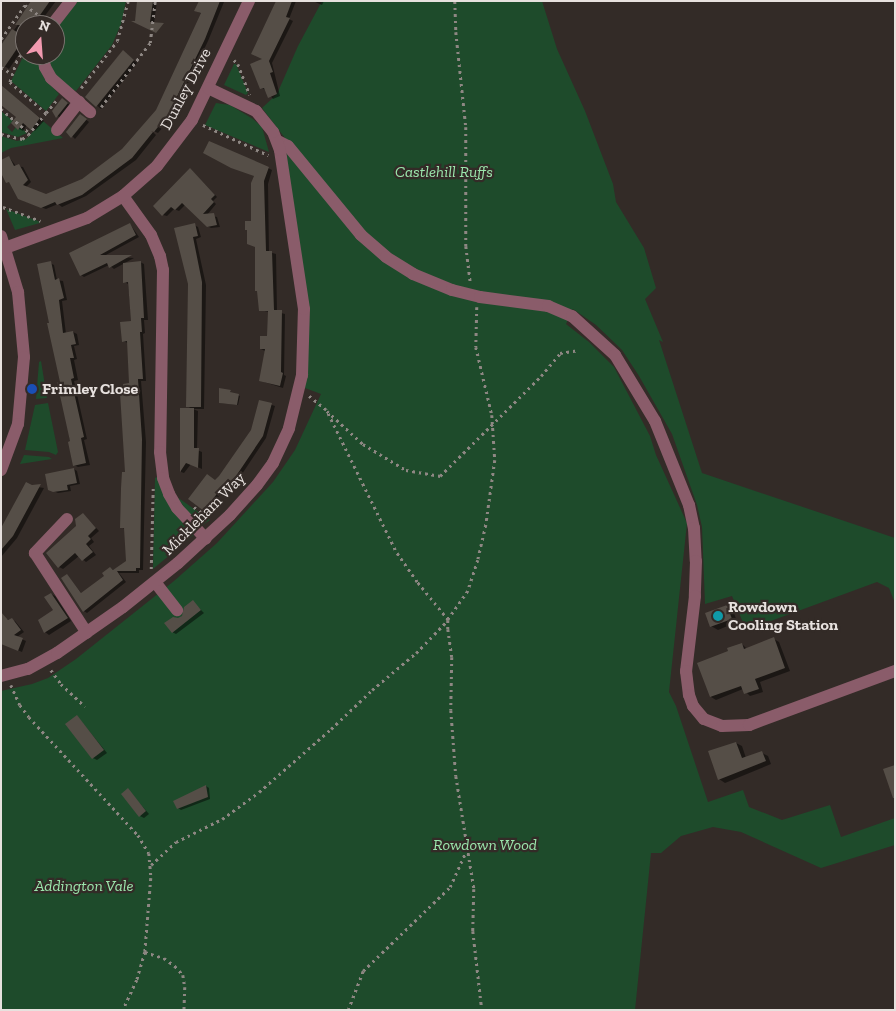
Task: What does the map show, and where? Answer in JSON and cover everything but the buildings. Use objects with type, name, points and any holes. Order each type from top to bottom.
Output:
[{"type":"street","points":[[60,15],[71,1]]},
{"type":"street","name":"Dunley Drive","points":[[3,242],[75,224],[123,196],[157,166],[192,120],[249,1]]},
{"type":"street","points":[[45,65],[47,72],[90,112]]},
{"type":"street","name":"Mickleham Way","points":[[5,675],[45,660],[87,633],[155,582],[206,539],[248,497],[270,467],[287,434],[299,390],[304,345],[304,300],[282,158],[278,141],[264,120],[251,108],[208,88]]},
{"type":"street","points":[[57,130],[72,97]]},
{"type":"street","points":[[278,141],[288,146],[361,235],[386,257],[413,274],[452,290],[475,296],[548,306],[572,316],[615,355],[656,421],[683,486],[694,528],[695,596],[686,671],[691,700],[704,719],[722,726],[749,724],[895,671]]},
{"type":"street","points":[[123,196],[151,235],[160,256],[162,270],[160,452],[163,478],[177,508],[206,539]]},
{"type":"street","points":[[1,470],[18,424],[24,357],[20,305],[3,242]]},
{"type":"street","points":[[67,519],[35,553],[87,633]]},
{"type":"street","points":[[155,582],[176,610]]},
{"type":"path","points":[[1,134],[18,139],[30,132],[46,113],[72,97],[117,42],[128,1]]},
{"type":"path","points":[[90,112],[103,106],[150,43],[156,1]]},
{"type":"path","points":[[151,865],[176,842],[222,819],[258,792],[331,730],[372,690],[416,654],[448,620],[468,591],[486,525],[495,460],[492,423],[484,373],[476,347],[477,300],[471,291],[470,260],[466,246],[466,127],[456,32],[455,1]]},
{"type":"path","points":[[18,15],[25,5],[39,15]]},
{"type":"path","points":[[1,39],[15,19]]},
{"type":"path","points":[[224,54],[238,64],[250,94],[251,108]]},
{"type":"path","points":[[17,65],[10,80],[11,84],[46,113]]},
{"type":"path","points":[[1,67],[12,74]]},
{"type":"path","points":[[1,109],[30,132]]},
{"type":"path","points":[[192,120],[268,154],[282,158]]},
{"type":"path","points":[[3,207],[43,223]]},
{"type":"path","points":[[299,390],[326,410],[363,444],[406,470],[440,476],[541,376],[560,353],[578,350]]},
{"type":"path","points":[[326,410],[395,550],[417,582],[448,620],[456,776],[474,889],[473,931],[482,1010]]},
{"type":"path","points":[[153,487],[151,566],[155,582]]},
{"type":"path","points":[[45,660],[58,680],[85,706]]},
{"type":"path","points":[[5,675],[20,705],[145,844],[151,865],[145,952],[137,980],[123,1010]]},
{"type":"path","points":[[348,1010],[363,971],[450,887],[468,847]]},
{"type":"path","points":[[145,952],[164,958],[176,966],[183,976],[185,987],[184,1010]]},
{"type":"green space","points":[[78,1],[126,1],[121,24],[112,45],[76,91],[64,86],[50,65],[65,65],[65,17]]},
{"type":"green space","points":[[322,1],[542,1],[557,49],[585,111],[613,184],[616,202],[644,248],[656,288],[645,299],[663,342],[659,340],[702,473],[895,538],[895,603],[889,588],[877,582],[746,630],[732,596],[705,604],[702,527],[697,505],[672,434],[622,350],[596,325],[573,309],[566,324],[589,342],[614,367],[650,436],[656,455],[687,523],[669,692],[676,706],[708,802],[743,790],[749,807],[782,820],[830,805],[841,837],[895,818],[895,845],[821,868],[741,832],[713,827],[681,836],[661,853],[651,853],[635,1010],[1,1010],[1,691],[32,684],[48,678],[76,659],[174,581],[217,543],[273,482],[295,450],[321,394],[305,388],[285,138],[262,108],[277,94],[298,46]]},
{"type":"green space","points":[[234,64],[236,64],[248,93],[246,95],[224,85]]},
{"type":"green space","points":[[19,65],[40,65],[44,78],[59,94],[46,111],[11,81]]},
{"type":"green space","points":[[216,103],[230,105],[262,127],[269,152],[205,125]]},
{"type":"green space","points":[[1,111],[13,121],[7,127],[12,132],[16,127],[18,129],[20,127],[27,133],[18,137],[1,132]]},
{"type":"green space","points":[[43,121],[63,138],[11,148],[1,153],[1,136],[17,141],[26,139]]},
{"type":"green space","points":[[6,209],[38,221],[40,223],[15,230]]},
{"type":"green space","points":[[41,361],[47,398],[36,399],[39,362]]},
{"type":"green space","points":[[48,403],[58,452],[56,455],[49,452],[25,450],[35,405]]},
{"type":"green space","points":[[24,455],[49,457],[52,459],[20,464]]},
{"type":"green space","points":[[157,477],[195,534],[153,569],[155,478]]},
{"type":"green space","points":[[177,497],[210,520],[201,526],[189,514]]},
{"type":"place","name":"Frimley Close","points":[[32,389]]},
{"type":"place","name":"Rowdown Cooling Station","points":[[718,616]]},
{"type":"park label","name":"Castlehill Ruffs","points":[[444,172]]},
{"type":"park label","name":"Rowdown Wood","points":[[485,845]]},
{"type":"park label","name":"Addington Vale","points":[[84,886]]}]
